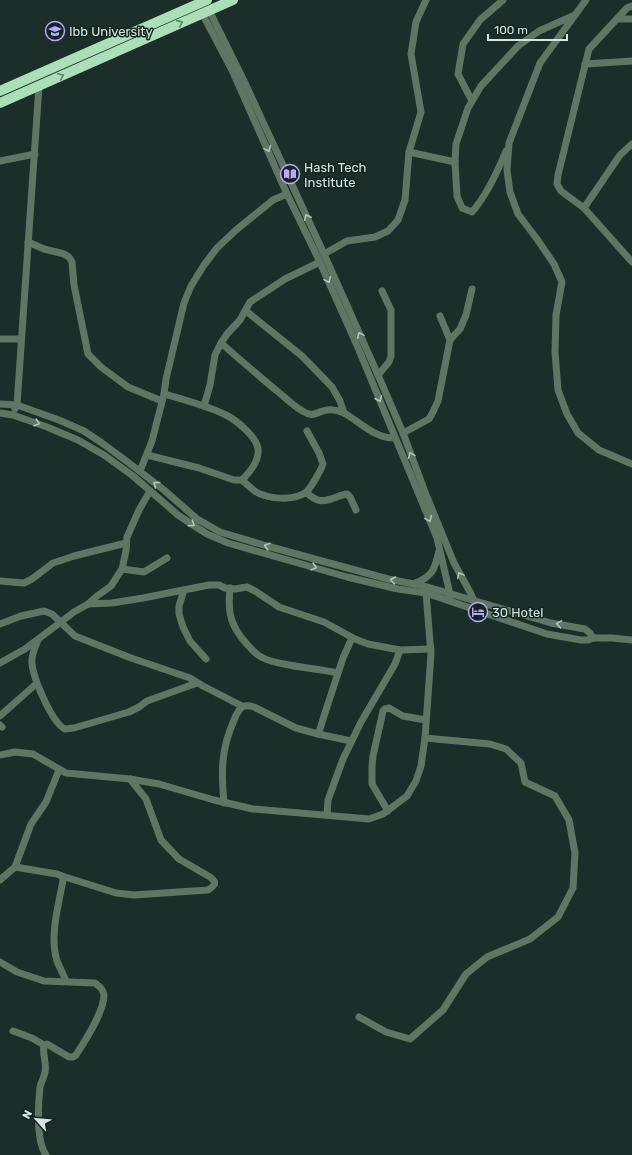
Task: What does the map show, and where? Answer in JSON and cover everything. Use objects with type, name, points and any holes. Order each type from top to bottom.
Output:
[{"type":"highway","points":[[0,91],[206,8],[233,0]]},
{"type":"highway","points":[[0,103],[40,86],[206,8]]},
{"type":"street","points":[[324,254],[347,242],[375,237],[388,231],[398,220],[405,200],[409,152],[420,112],[411,54],[416,22],[426,0]]},
{"type":"street","points":[[472,101],[458,74],[463,44],[480,20],[503,0]]},
{"type":"street","points":[[576,15],[539,31],[518,46],[481,86],[472,101],[468,108],[456,144],[455,162],[457,196],[462,208],[472,212],[482,201],[509,143],[540,62],[576,15],[586,0]]},
{"type":"street","points":[[632,6],[627,8],[589,49],[558,174],[557,184],[561,190],[584,208],[632,262]]},
{"type":"street","points":[[206,8],[287,194],[320,262],[396,438],[437,538],[450,597]]},
{"type":"street","points":[[206,8],[245,84],[324,254],[403,433],[454,563],[478,610]]},
{"type":"street","points":[[617,19],[632,19]]},
{"type":"street","points":[[586,64],[632,61]]},
{"type":"street","points":[[14,415],[16,405],[40,86]]},
{"type":"street","points":[[509,143],[507,170],[510,192],[518,214],[554,264],[562,282],[556,315],[555,352],[558,390],[567,414],[578,433],[599,450],[632,464]]},
{"type":"street","points":[[584,208],[620,155],[632,144]]},
{"type":"street","points":[[409,152],[455,162]]},
{"type":"street","points":[[0,161],[35,154]]},
{"type":"street","points":[[140,471],[147,455],[163,397],[167,373],[184,303],[191,286],[217,248],[236,230],[273,200],[287,194]]},
{"type":"street","points":[[28,242],[44,249],[64,254],[69,257],[72,262],[74,285],[88,354],[101,367],[128,387],[163,397],[204,406],[227,416],[239,424],[250,435],[257,444],[259,451],[250,472],[242,480]]},
{"type":"street","points":[[204,406],[210,385],[215,355],[221,343],[240,320],[250,302],[286,279],[320,262]]},
{"type":"street","points":[[403,433],[428,420],[438,402],[450,340],[460,329],[466,315],[472,289]]},
{"type":"street","points":[[378,375],[389,362],[391,356],[392,310],[382,291]]},
{"type":"street","points":[[246,310],[302,356],[332,388],[340,401],[344,413]]},
{"type":"street","points":[[440,316],[450,340]]},
{"type":"street","points":[[0,339],[21,339]]},
{"type":"street","points":[[221,343],[304,412],[310,415],[322,411],[337,410],[377,434],[385,437],[396,438]]},
{"type":"street","points":[[0,404],[16,405],[59,420],[84,431],[140,471],[197,519],[220,532],[388,579],[424,586],[478,610],[547,634],[581,640],[593,638],[632,640]]},
{"type":"street","points":[[0,413],[14,415],[47,427],[78,440],[104,455],[133,476],[178,515],[206,534],[346,577],[398,589],[474,601],[551,623],[585,629],[593,638]]},
{"type":"street","points":[[147,455],[199,468],[234,480],[242,480],[257,492],[282,499],[306,493],[323,464],[307,431]]},
{"type":"street","points":[[0,663],[38,640],[111,586],[122,569],[126,537],[130,527],[150,491]]},
{"type":"street","points":[[306,493],[321,501],[347,494],[356,510]]},
{"type":"street","points":[[0,581],[24,583],[32,579],[53,563],[74,556],[126,543]]},
{"type":"street","points":[[414,584],[423,581],[429,576],[434,569],[440,549]]},
{"type":"street","points":[[122,569],[144,572],[167,558]]},
{"type":"street","points":[[88,604],[112,603],[143,598],[209,584],[219,585],[225,588],[247,588],[256,591],[279,607],[324,622],[352,638],[368,644],[400,650],[431,649]]},
{"type":"street","points":[[0,755],[16,752],[32,754],[66,773],[130,779],[159,784],[224,803],[253,809],[369,819],[383,814],[407,796],[416,781],[420,766],[425,738],[431,661],[426,593],[424,586]]},
{"type":"street","points":[[230,588],[228,602],[230,615],[235,629],[258,655],[269,661],[338,673]]},
{"type":"street","points":[[184,590],[179,606],[179,614],[183,627],[190,641],[206,659]]},
{"type":"street","points":[[0,624],[20,616],[44,611],[52,614],[75,636],[131,658],[190,678],[242,706],[246,705],[254,707],[296,728],[351,741]]},
{"type":"street","points":[[318,734],[343,658],[352,638]]},
{"type":"street","points":[[38,640],[33,652],[32,662],[36,684],[58,724],[65,729],[74,728],[129,712],[147,701],[197,683]]},
{"type":"street","points":[[327,815],[328,800],[343,759],[361,722],[395,664],[400,650]]},
{"type":"street","points":[[0,716],[36,684]]},
{"type":"street","points":[[224,803],[221,778],[223,756],[227,735],[242,706]]},
{"type":"street","points":[[388,811],[372,784],[373,756],[383,711],[389,708],[403,716],[426,720]]},
{"type":"street","points":[[360,1017],[386,1032],[410,1039],[443,1010],[466,974],[487,957],[530,938],[558,917],[573,888],[575,853],[569,820],[555,796],[525,782],[521,763],[506,749],[490,744],[425,738]]},
{"type":"street","points":[[0,880],[15,867],[31,824],[46,802],[59,770]]},
{"type":"street","points":[[15,867],[57,874],[116,893],[134,895],[208,890],[215,884],[214,880],[179,859],[160,840],[146,799],[130,779]]},
{"type":"street","points":[[62,876],[64,880],[56,918],[54,943],[57,960],[66,981]]},
{"type":"street","points":[[0,962],[17,972],[44,981],[66,981],[76,983],[92,982],[102,988],[104,995],[102,1006],[91,1031],[76,1055],[73,1057],[69,1057],[47,1044],[44,1045],[32,1038],[13,1031]]},
{"type":"street","points":[[44,1045],[42,1050],[45,1063],[45,1072],[40,1087],[38,1123],[42,1144],[46,1155]]},
{"type":"place","name":"Ibb University","points":[[55,31]]},
{"type":"place","name":"Hash Tech Institute","points":[[290,174]]},
{"type":"place","name":"30 Hotel","points":[[478,612]]}]
